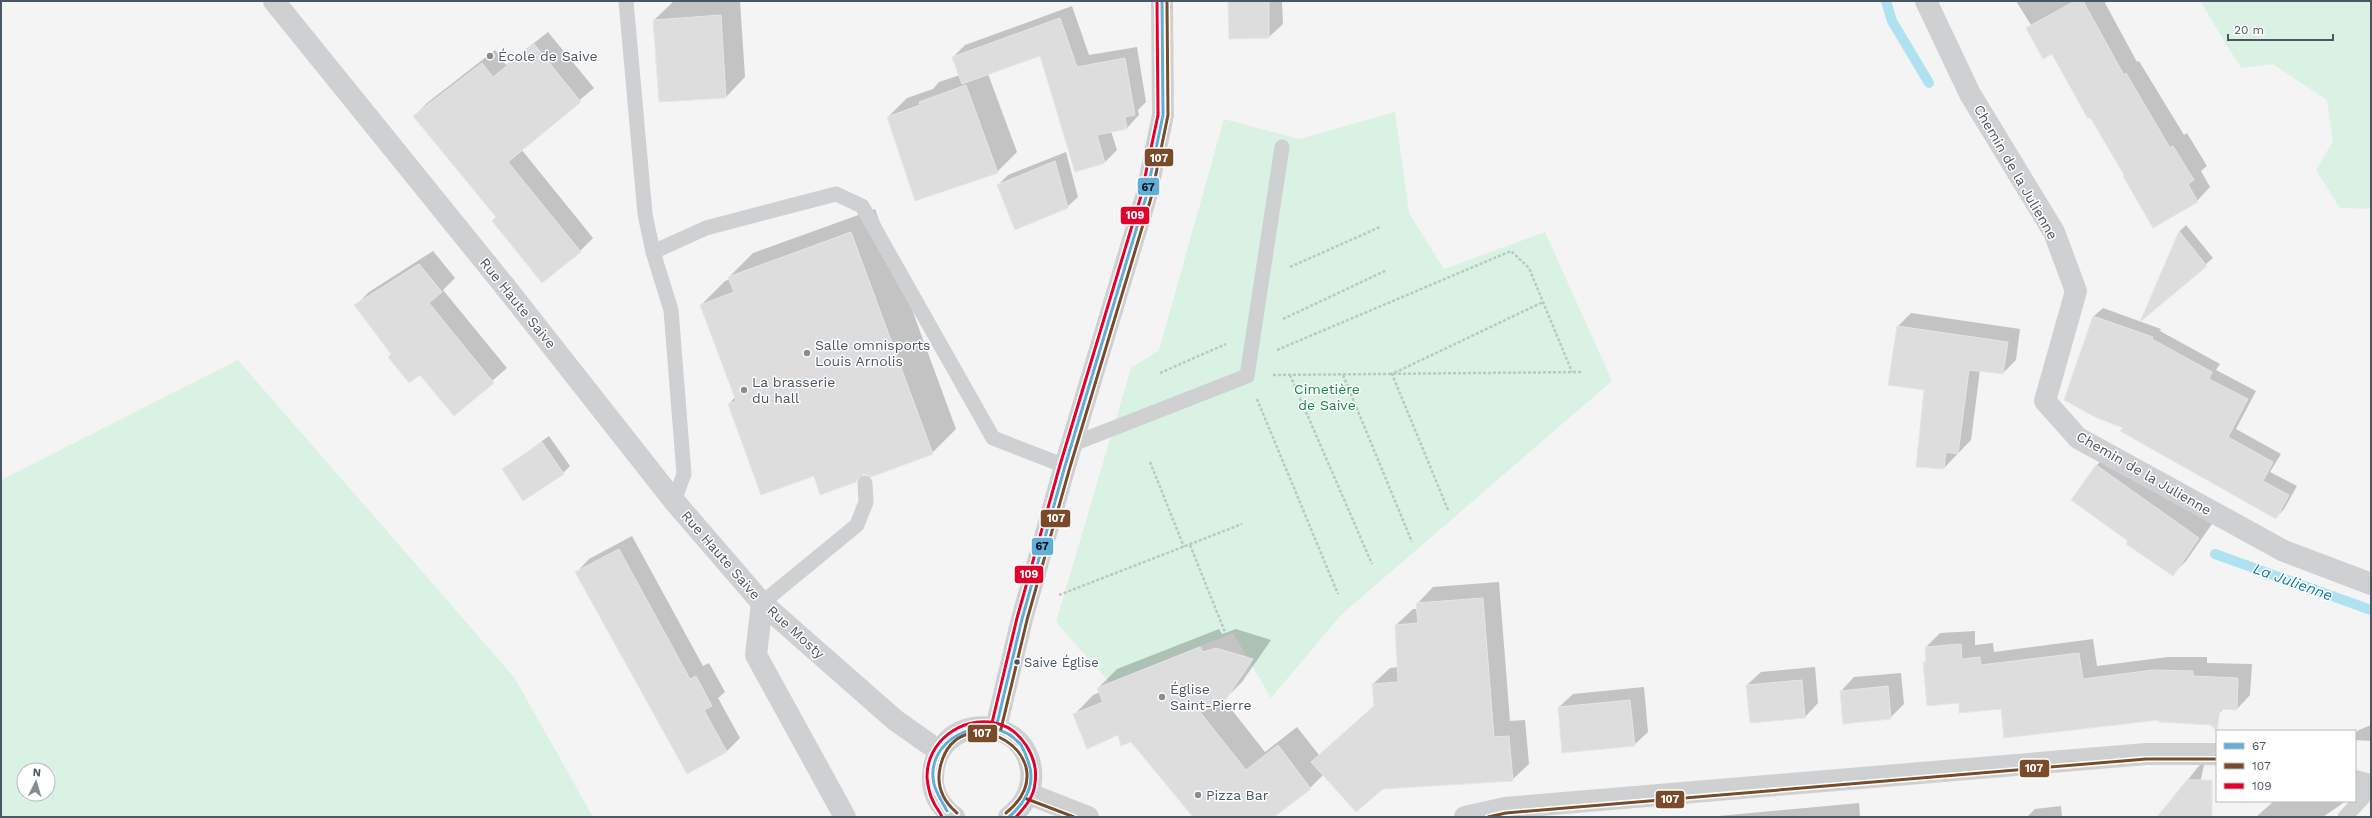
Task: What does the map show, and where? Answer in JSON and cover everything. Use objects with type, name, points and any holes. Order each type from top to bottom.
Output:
[{"type":"street","name":"Rue Haute Saive","points":[[274,1],[518,302],[674,501],[762,603]]},
{"type":"street","points":[[996,728],[1022,619],[1065,466],[1073,444],[1146,197],[1163,115],[1162,1]]},
{"type":"street","name":"Chemin de la Julienne","points":[[1926,1],[1970,94],[2054,232],[2076,291],[2045,402],[2078,438],[2284,551],[2371,584]]},
{"type":"street","name":"Rue Mosty","points":[[762,603],[895,720],[939,751]]},
{"type":"street","name":"Rue Mosty","points":[[762,603],[756,655],[845,817]]},
{"type":"street","points":[[949,815],[937,798],[932,782],[933,766],[939,751],[950,738],[964,730],[980,726],[996,728],[1011,736],[1023,747],[1030,768],[1032,778],[1028,794],[1019,809],[1009,817]]},
{"type":"street","points":[[1465,817],[1505,808],[2138,754],[2216,754]]},
{"type":"street","points":[[2356,781],[2371,785]]},
{"type":"street","points":[[1028,794],[1088,817]]},
{"type":"lane","points":[[626,1],[645,214],[653,252],[671,310],[684,474],[674,501]]},
{"type":"lane","points":[[1073,444],[1248,369],[1282,147]]},
{"type":"lane","points":[[653,252],[706,228],[836,194],[862,206],[993,438],[1065,466]]},
{"type":"lane","points":[[762,603],[857,525],[866,502],[865,483]]},
{"type":"lane","points":[[2345,817],[2371,789]]},
{"type":"path","points":[[1262,280],[1380,227]]},
{"type":"path","points":[[1248,369],[1511,251],[1529,268],[1572,372]]},
{"type":"path","points":[[1392,374],[1543,302]]},
{"type":"path","points":[[1248,369],[1290,375],[1582,372]]},
{"type":"path","points":[[1248,369],[1338,594]]},
{"type":"path","points":[[1343,374],[1412,542]]},
{"type":"path","points":[[1392,374],[1448,510]]},
{"type":"path","points":[[1290,375],[1372,564]]},
{"type":"path","points":[[1150,462],[1184,547]]},
{"type":"path","points":[[1054,597],[1242,524]]},
{"type":"path","points":[[1190,545],[1225,632]]},
{"type":"green space","points":[[2200,1],[2371,1],[2371,209],[2340,208],[2316,170],[2333,141],[2327,100],[2273,64],[2241,68]]},
{"type":"green space","name":"Cimetière de Saive","points":[[1395,112],[1409,213],[1444,269],[1545,232],[1612,381],[1341,615],[1271,698],[1233,633],[1109,682],[1056,622],[1131,368],[1159,350],[1224,119],[1299,139]]},
{"type":"green space","points":[[238,360],[514,677],[593,817],[1,817],[1,480]]},
{"type":"building","points":[[1228,1],[1269,1],[1269,38],[1229,39]]},
{"type":"building","points":[[2075,1],[2083,1],[2124,75],[2126,73],[2170,148],[2173,146],[2194,180],[2188,184],[2198,202],[2153,228],[2123,176],[2124,175],[2090,117],[2088,119],[2052,54],[2043,59],[2026,28]]},
{"type":"building","points":[[721,15],[726,98],[659,102],[653,20]]},
{"type":"building","points":[[1060,18],[1077,67],[1125,58],[1135,115],[1125,117],[1127,129],[1097,135],[1105,163],[1075,172],[1040,56],[962,84],[952,57]]},
{"type":"building","points":[[534,44],[581,102],[508,162],[581,252],[542,283],[492,221],[496,217],[413,116],[482,63],[493,77]]},
{"type":"building","points":[[966,85],[998,173],[915,201],[887,117],[920,105],[919,102]]},
{"type":"building","points":[[1055,161],[1068,208],[1015,230],[997,185]]},
{"type":"building","points":[[2179,231],[2207,266],[2140,322]]},
{"type":"building","name":"Salle omnisports Louis Arnolis","points":[[851,232],[933,454],[871,477],[865,474],[860,475],[856,482],[820,495],[814,476],[761,495],[728,404],[736,401],[700,305],[734,292],[728,277]]},
{"type":"building","points":[[419,264],[442,292],[429,303],[494,383],[454,416],[420,375],[409,383],[388,357],[391,354],[354,305]]},
{"type":"building","points":[[2093,316],[2153,337],[2152,339],[2212,372],[2209,379],[2248,399],[2228,437],[2273,462],[2263,481],[2289,495],[2276,519],[2120,431],[2123,428],[2095,417],[2064,400]]},
{"type":"building","points":[[1897,326],[2008,342],[2003,374],[1969,370],[1958,454],[1946,452],[1944,469],[1916,467],[1924,390],[1888,385]]},
{"type":"building","points":[[542,442],[564,474],[523,501],[502,469]]},
{"type":"building","points":[[2096,465],[2199,538],[2173,576],[2126,544],[2128,541],[2071,500]]},
{"type":"building","points":[[619,549],[690,679],[696,676],[712,706],[704,710],[727,752],[687,774],[575,572]]},
{"type":"building","points":[[1483,598],[1494,737],[1509,736],[1513,781],[1383,789],[1356,812],[1311,762],[1374,706],[1372,684],[1398,682],[1395,625],[1418,623],[1416,603]]},
{"type":"building","points":[[1961,644],[1962,659],[1980,657],[1981,665],[2079,653],[2083,679],[2153,670],[2193,671],[2193,676],[2238,678],[2237,710],[2220,709],[2216,731],[2211,725],[2159,722],[2159,720],[2004,738],[2001,709],[1959,713],[1959,703],[1927,706],[1923,662],[1926,662],[1925,647]]},
{"type":"building","points":[[1200,647],[1203,652],[1216,648],[1253,659],[1224,702],[1200,712],[1246,770],[1278,745],[1311,789],[1274,817],[1193,817],[1131,742],[1121,746],[1118,735],[1087,749],[1073,714],[1103,702],[1097,688]]},
{"type":"building","points":[[1802,680],[1805,718],[1750,723],[1746,685]]},
{"type":"building","points":[[1888,686],[1891,719],[1843,724],[1840,691]]},
{"type":"building","points":[[1630,700],[1635,746],[1562,753],[1558,707]]},
{"type":"building","points":[[2187,780],[2212,780],[2212,817],[2157,817]]},
{"type":"waterway","name":"La Julienne","points":[[1886,1],[1892,21],[1929,83]]},
{"type":"waterway","name":"La Julienne","points":[[2215,554],[2371,610]]},
{"type":"transit line","name":"109","points":[[991,727],[1017,618],[1060,465],[1141,196],[1158,115],[1157,1]]},
{"type":"transit line","name":"67","points":[[996,728],[1022,619],[1065,466],[1146,197],[1163,115],[1162,1]]},
{"type":"transit line","name":"107","points":[[1001,729],[1027,620],[1070,467],[1151,198],[1168,115],[1167,1]]},
{"type":"transit line","name":"109","points":[[942,817],[930,793],[927,778],[928,765],[932,753],[948,734],[958,728],[982,722],[995,723],[1013,731],[1031,754],[1035,773],[1033,793],[1016,817]]},
{"type":"transit line","name":"67","points":[[947,811],[934,784],[933,768],[938,755],[946,743],[958,735],[972,730],[987,728],[1001,731],[1020,743],[1031,772],[1030,787],[1027,794],[1024,800],[1009,817]]},
{"type":"transit line","name":"107","points":[[957,813],[948,804],[942,793],[939,781],[940,768],[951,745],[967,734],[986,733],[1005,740],[1019,754],[1027,771],[1023,792],[1006,813]]},
{"type":"transit line","name":"107","points":[[1488,817],[1506,813],[2146,759],[2216,759]]},
{"type":"transit line","name":"107","points":[[1027,799],[1074,817]]},
{"type":"place","name":"École de Saive","points":[[490,56]]},
{"type":"place","name":"Salle omnisports Louis Arnolis","points":[[807,353]]},
{"type":"place","name":"La brasserie du hall","points":[[744,390]]},
{"type":"place","name":"Saive Église","points":[[1017,662]]},
{"type":"place","name":"Église Saint-Pierre","points":[[1162,697]]},
{"type":"place","name":"Pizza Bar","points":[[1198,795]]}]
